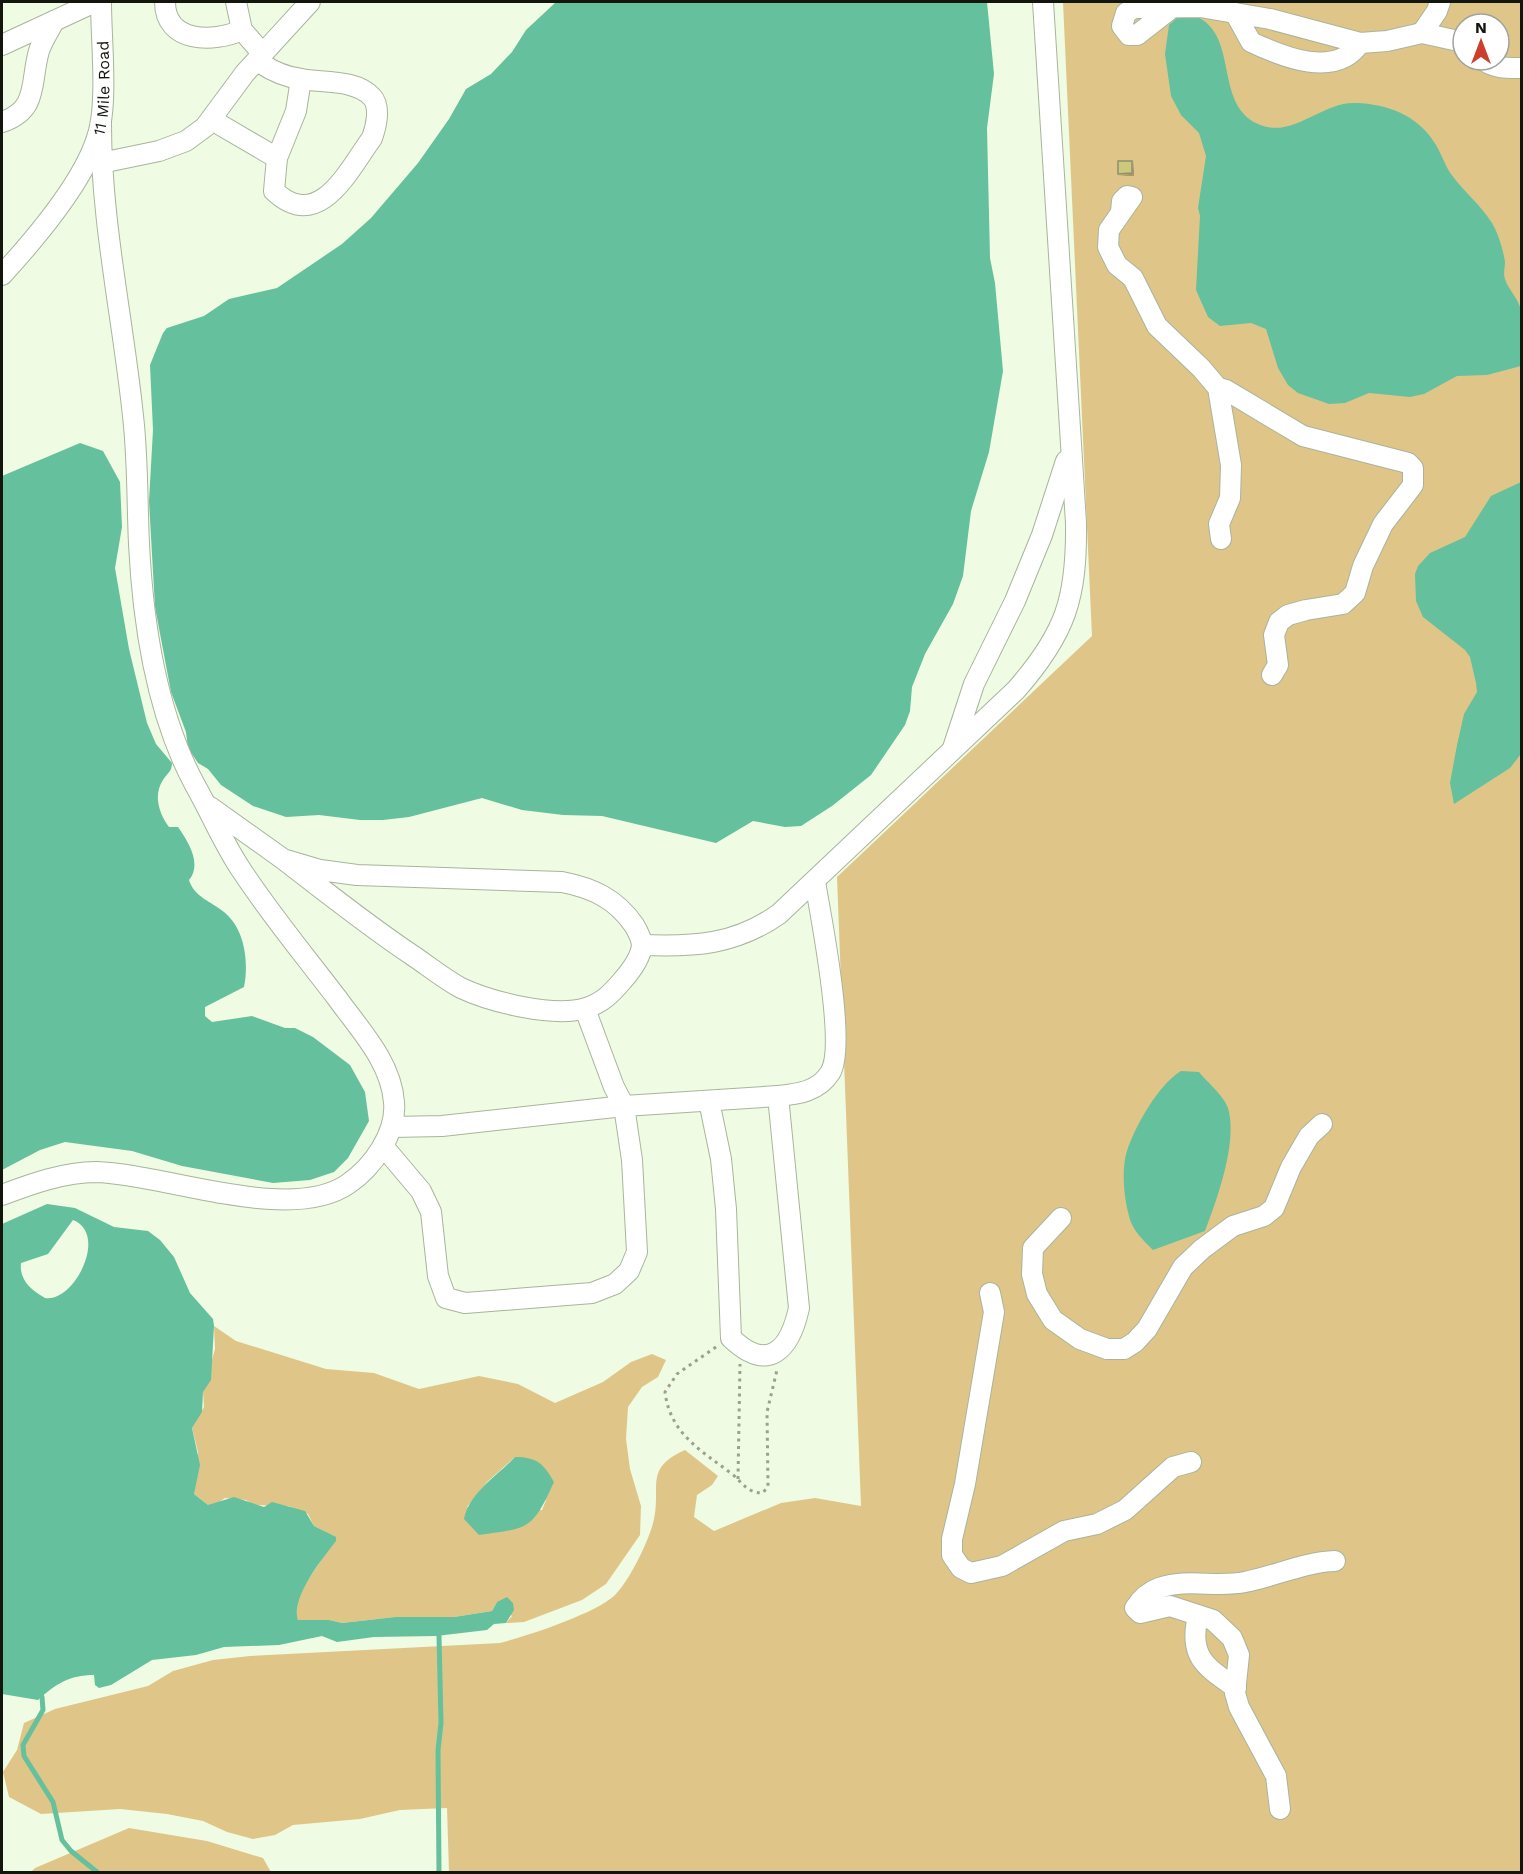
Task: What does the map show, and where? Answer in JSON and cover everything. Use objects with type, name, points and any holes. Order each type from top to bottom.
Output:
[{"type":"street","points":[[2,45],[18,35],[95,2]]},
{"type":"street","name":"11 Mile Road","points":[[2,275],[26,249],[82,171],[94,148],[101,124],[101,2]]},
{"type":"street","points":[[165,2],[165,14],[170,25],[182,33],[211,38],[230,35],[242,30]]},
{"type":"street","points":[[236,2],[242,30],[262,53],[262,64],[276,73],[301,79],[348,85],[372,98],[376,106],[375,131],[372,138],[334,191],[321,203],[295,204],[274,191],[277,158],[296,111],[301,79]]},
{"type":"street","points":[[101,164],[159,151],[186,141],[212,120],[245,73],[310,2]]},
{"type":"street","points":[[642,945],[673,946],[733,939],[758,929],[815,882],[1016,690],[1057,637],[1070,598],[1076,559],[1053,132],[1043,2]]},
{"type":"street","points":[[1422,33],[1437,11],[1440,2]]},
{"type":"street","points":[[1169,10],[1200,7],[1270,19],[1360,43],[1387,41],[1422,33],[1451,39]]},
{"type":"street","points":[[1235,14],[1251,42],[1311,62],[1329,63],[1346,57],[1360,43]]},
{"type":"street","points":[[2,122],[13,118],[25,109],[33,90],[40,48],[54,21]]},
{"type":"street","points":[[212,120],[277,158]]},
{"type":"street","points":[[2,1195],[55,1177],[93,1172],[138,1176],[246,1196],[285,1200],[317,1198],[347,1185],[370,1164],[383,1146],[392,1127],[395,1106],[382,1060],[241,869],[176,741],[149,641],[139,546],[135,431],[101,164],[101,124]]},
{"type":"street","points":[[1121,212],[1109,230],[1108,247],[1116,265],[1133,278],[1157,326],[1201,368],[1218,388],[1231,465],[1230,498],[1219,524],[1221,539]]},
{"type":"street","points":[[1218,388],[1226,390],[1303,436],[1408,463],[1415,476],[1413,485],[1394,507],[1373,543],[1355,593],[1343,604],[1288,615],[1279,622],[1274,635],[1278,665],[1272,675]]},
{"type":"street","points":[[952,750],[974,684],[1015,601],[1042,535],[1070,450]]},
{"type":"street","points":[[207,805],[283,859],[367,924],[461,987],[528,1007],[558,1010],[585,1009],[606,999],[636,962],[642,945],[636,928],[626,913],[611,900],[588,887],[562,882],[357,875],[320,870],[283,859]]},
{"type":"street","points":[[392,1127],[442,1126],[624,1106],[802,1094],[820,1084],[831,1073],[836,1059],[830,982],[815,882]]},
{"type":"street","points":[[383,1146],[421,1191],[431,1212],[438,1276],[446,1298],[465,1303],[592,1293],[615,1284],[629,1271],[637,1252],[632,1160],[624,1106],[614,1087],[585,1009]]},
{"type":"street","points":[[709,1101],[721,1159],[735,1343],[760,1356],[776,1353],[789,1340],[799,1308],[777,1096]]},
{"type":"street","points":[[1061,1218],[1034,1248],[1032,1274],[1037,1294],[1053,1320],[1080,1339],[1107,1349],[1124,1349],[1147,1329],[1183,1267],[1217,1236],[1233,1226],[1264,1216],[1274,1208],[1291,1167],[1309,1136],[1322,1124]]},
{"type":"street","points":[[990,1293],[994,1312],[965,1484],[952,1539],[952,1555],[961,1568],[971,1573],[1002,1566],[1064,1532],[1097,1524],[1125,1510],[1173,1467],[1191,1462]]},
{"type":"street","points":[[1280,1809],[1276,1776],[1239,1707],[1236,1688],[1239,1656],[1232,1638],[1213,1620],[1170,1606],[1140,1613],[1135,1608],[1150,1593],[1174,1584],[1215,1585],[1245,1582],[1317,1561],[1335,1561]]},
{"type":"street","points":[[1198,1616],[1194,1636],[1202,1661],[1211,1672],[1236,1688]]},
{"type":"path","points":[[738,1479],[735,1343],[677,1374],[665,1392],[669,1411],[687,1439],[712,1462],[754,1493],[763,1493],[768,1486],[766,1431],[769,1395],[789,1340]]},
{"type":"shaded area","points":[[556,2],[987,2],[994,74],[987,128],[990,258],[995,283],[1003,371],[989,452],[971,511],[963,576],[953,604],[925,654],[912,687],[910,711],[905,725],[871,775],[832,806],[801,826],[785,827],[753,821],[716,843],[602,816],[563,815],[522,810],[482,798],[409,817],[383,820],[319,815],[286,817],[253,806],[221,785],[208,769],[198,763],[188,748],[186,732],[171,692],[155,607],[149,501],[153,430],[150,365],[163,333],[167,328],[204,316],[229,299],[277,288],[342,244],[371,218],[418,163],[449,119],[466,89],[491,74],[512,52],[526,30]]},
{"type":"shaded area","points":[[1063,2],[1521,2],[1521,1872],[449,1872],[447,1808],[400,1810],[360,1819],[293,1825],[275,1835],[253,1839],[227,1832],[203,1821],[167,1814],[120,1809],[41,1814],[9,1797],[3,1772],[17,1750],[24,1723],[55,1709],[148,1686],[173,1671],[213,1660],[250,1656],[500,1643],[543,1630],[592,1610],[614,1596],[632,1571],[652,1527],[659,1471],[672,1457],[685,1450],[718,1476],[712,1485],[697,1495],[694,1517],[714,1531],[781,1503],[815,1498],[861,1506],[837,877],[1092,636]]},
{"type":"shaded area","points":[[1195,16],[1209,25],[1218,38],[1236,101],[1244,114],[1258,124],[1271,128],[1283,127],[1343,104],[1356,103],[1379,106],[1400,113],[1410,118],[1427,133],[1451,174],[1483,210],[1496,231],[1505,262],[1505,279],[1520,307],[1521,366],[1487,375],[1457,376],[1424,394],[1410,397],[1369,393],[1345,403],[1329,404],[1298,393],[1288,385],[1278,368],[1266,329],[1251,323],[1220,326],[1208,317],[1196,290],[1200,216],[1198,208],[1206,156],[1199,133],[1181,115],[1171,96],[1165,54],[1169,25],[1178,17]]},
{"type":"shaded area","points":[[80,443],[103,451],[120,482],[122,527],[115,568],[129,649],[147,723],[156,744],[172,763],[160,786],[158,804],[169,827],[178,827],[190,847],[194,860],[193,874],[189,880],[191,886],[199,895],[231,919],[237,927],[244,946],[246,967],[244,987],[205,1007],[205,1016],[212,1022],[252,1016],[285,1028],[295,1028],[313,1037],[350,1065],[365,1092],[369,1121],[348,1158],[334,1172],[310,1180],[273,1183],[182,1166],[132,1151],[65,1142],[40,1150],[2,1170],[2,476]]},
{"type":"shaded area","points":[[1521,482],[1521,754],[1510,768],[1454,804],[1450,783],[1464,714],[1477,692],[1476,683],[1470,657],[1465,650],[1423,617],[1416,601],[1415,574],[1418,566],[1430,553],[1465,537],[1491,496]]},
{"type":"shaded area","points":[[1181,1071],[1199,1072],[1226,1103],[1230,1122],[1228,1153],[1220,1187],[1205,1231],[1153,1250],[1138,1235],[1130,1221],[1125,1192],[1125,1158],[1136,1130],[1156,1095]]},
{"type":"shaded area","points":[[47,1204],[75,1208],[114,1227],[148,1231],[160,1240],[174,1257],[190,1293],[213,1319],[214,1326],[211,1380],[203,1392],[202,1412],[192,1428],[200,1465],[194,1494],[208,1505],[234,1497],[264,1507],[272,1502],[305,1511],[314,1526],[336,1537],[336,1541],[303,1590],[297,1611],[298,1620],[329,1620],[342,1623],[395,1617],[454,1617],[492,1611],[497,1602],[507,1597],[513,1603],[514,1610],[506,1623],[494,1624],[487,1630],[436,1636],[374,1637],[337,1642],[322,1636],[279,1645],[224,1647],[196,1655],[152,1660],[111,1685],[99,1688],[95,1685],[94,1675],[85,1675],[63,1682],[38,1700],[2,1694],[2,1224]],"holes":[[[73,1220],[83,1228],[88,1239],[88,1252],[76,1279],[67,1290],[56,1297],[45,1298],[35,1292],[22,1275],[21,1263],[48,1254]]]},
{"type":"shaded area","points":[[214,1326],[236,1341],[326,1369],[374,1373],[419,1389],[479,1376],[518,1384],[555,1403],[603,1382],[631,1362],[652,1354],[666,1360],[658,1377],[642,1387],[628,1407],[626,1439],[630,1469],[641,1506],[640,1535],[606,1584],[582,1600],[524,1622],[506,1623],[512,1616],[497,1602],[492,1611],[454,1617],[395,1617],[342,1623],[328,1620],[298,1620],[296,1611],[301,1593],[328,1548],[333,1545],[329,1534],[314,1526],[308,1514],[288,1506],[254,1505],[246,1500],[225,1498],[215,1505],[208,1505],[194,1494],[198,1452],[192,1428],[204,1407],[203,1392],[215,1349]],"holes":[[[515,1457],[546,1500],[542,1510],[467,1507],[487,1482]]]},
{"type":"shaded area","points":[[515,1457],[529,1458],[539,1463],[547,1470],[554,1482],[540,1510],[527,1524],[509,1531],[479,1535],[464,1519],[467,1510],[485,1485]]},
{"type":"shaded area","points":[[129,1828],[207,1841],[263,1858],[271,1872],[31,1872],[35,1868]]},
{"type":"building","points":[[1118,161],[1132,161],[1132,173],[1118,174]]},
{"type":"waterway","points":[[439,1636],[441,1723],[438,1750],[439,1872]]},
{"type":"waterway","points":[[42,1697],[43,1710],[23,1745],[24,1756],[53,1802],[62,1840],[71,1851],[97,1872]]}]
